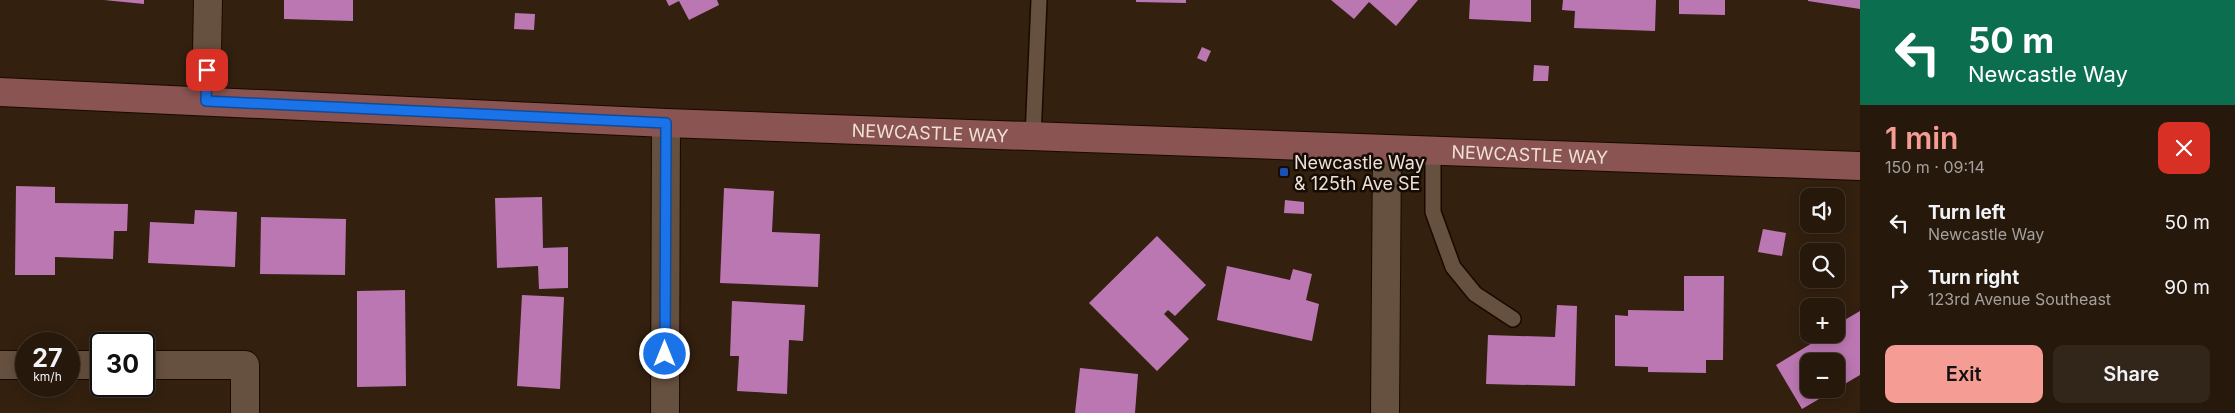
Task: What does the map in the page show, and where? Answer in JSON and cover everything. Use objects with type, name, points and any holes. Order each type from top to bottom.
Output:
[{"type":"main road","name":"NEWCASTLE WAY","points":[[0,92],[666,123],[1860,166]]},
{"type":"street","points":[[206,101],[208,0]]},
{"type":"street","points":[[665,413],[666,123]]},
{"type":"street","points":[[1385,413],[1387,150]]},
{"type":"street","points":[[0,365],[15,365]]},
{"type":"street","points":[[155,365],[245,365],[245,413]]},
{"type":"lane","points":[[1033,137],[1039,0]]},
{"type":"lane","points":[[1433,152],[1433,212],[1453,267],[1475,294],[1513,319]]},
{"type":"building","points":[[104,0],[144,0],[144,4]]},
{"type":"building","points":[[284,0],[353,0],[353,21],[284,19]]},
{"type":"building","points":[[666,0],[717,0],[719,5],[689,20],[679,1],[669,6]]},
{"type":"building","points":[[1136,0],[1186,0],[1186,3],[1136,2]]},
{"type":"building","points":[[1331,0],[1418,0],[1396,26],[1369,2],[1354,19]]},
{"type":"building","points":[[1470,0],[1531,0],[1531,22],[1469,19]]},
{"type":"building","points":[[1563,0],[1656,0],[1655,31],[1574,28],[1575,11],[1562,10]]},
{"type":"building","points":[[1679,0],[1725,0],[1725,15],[1679,14]]},
{"type":"building","points":[[1860,0],[1860,9],[1808,1]]},
{"type":"building","points":[[515,13],[535,14],[534,30],[514,29]]},
{"type":"building","points":[[1202,47],[1211,51],[1206,62],[1197,58]]},
{"type":"building","points":[[1534,65],[1549,66],[1548,81],[1533,81]]},
{"type":"building","points":[[16,186],[55,187],[55,203],[128,204],[127,231],[114,231],[113,259],[55,257],[55,275],[15,275]]},
{"type":"building","points":[[724,188],[774,191],[772,232],[820,234],[818,287],[720,283]]},
{"type":"building","points":[[542,197],[543,248],[568,247],[568,288],[539,289],[538,266],[497,268],[495,198]]},
{"type":"building","points":[[1285,200],[1304,202],[1304,214],[1284,213]]},
{"type":"building","points":[[195,210],[237,212],[235,267],[148,263],[150,222],[194,224]]},
{"type":"building","points":[[261,217],[346,219],[345,275],[260,274]]},
{"type":"building","points":[[1763,229],[1786,233],[1782,256],[1758,252]]},
{"type":"building","points":[[1157,236],[1206,285],[1175,316],[1168,310],[1164,314],[1189,339],[1157,371],[1089,303]]},
{"type":"building","points":[[1227,266],[1290,280],[1293,269],[1312,274],[1306,300],[1319,304],[1312,341],[1217,320]]},
{"type":"building","points":[[1684,276],[1724,276],[1723,360],[1706,360],[1706,373],[1648,372],[1648,367],[1615,366],[1615,315],[1628,316],[1628,310],[1684,311]]},
{"type":"building","points":[[405,290],[406,386],[357,387],[357,291]]},
{"type":"building","points":[[522,295],[564,297],[560,389],[517,386]]},
{"type":"building","points":[[732,301],[805,305],[803,341],[789,340],[787,394],[737,391],[739,356],[730,356]]},
{"type":"building","points":[[1557,305],[1577,306],[1575,386],[1486,384],[1488,335],[1555,337]]},
{"type":"building","points":[[1860,311],[1860,375],[1845,384],[1845,353],[1800,353],[1800,398],[1821,398],[1802,409],[1776,365],[1812,343],[1845,343],[1845,320]]},
{"type":"building","points":[[1080,368],[1138,374],[1135,413],[1075,413]]},
{"type":"place","name":"Newcastle Way & 125th Ave SE","points":[[1284,172]]},
{"type":"route","points":[[207,70],[206,101],[666,123],[665,354]]}]
